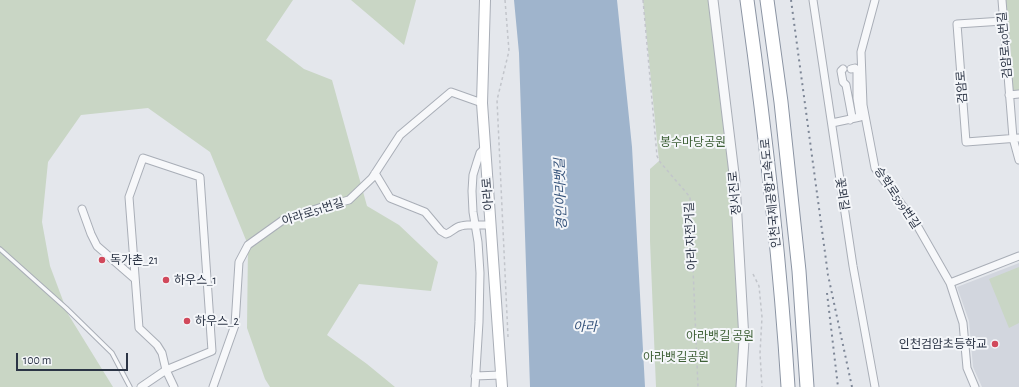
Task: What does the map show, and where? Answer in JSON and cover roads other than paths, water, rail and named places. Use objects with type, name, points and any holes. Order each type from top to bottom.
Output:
[{"type":"highway","name":"인천국제공항고속도로","points":[[747,0],[764,125],[774,217],[788,387]]},
{"type":"highway","name":"인천국제공항고속도로","points":[[767,0],[781,102],[799,271],[806,387]]},
{"type":"main road","name":"아라로","points":[[486,0],[482,103],[502,387]]},
{"type":"street","name":"정서진로","points":[[713,0],[735,182],[744,340],[741,387]]},
{"type":"street","name":"꽃뫼길","points":[[813,0],[853,266],[875,387]]},
{"type":"street","name":"승학로599번길","points":[[875,0],[861,52],[863,105],[875,168],[918,227],[950,283],[963,323],[967,368],[975,387]]},
{"type":"street","name":"검암로40번길","points":[[1002,0],[1009,95],[1019,160]]},
{"type":"street","name":"검암로","points":[[1003,21],[958,24],[966,142],[1016,138]]},
{"type":"street","points":[[832,123],[859,119],[861,116],[857,98],[857,70],[855,68],[851,68]]},
{"type":"street","points":[[843,70],[841,71],[843,82],[846,85],[852,117],[850,120]]},
{"type":"street","name":"아라로51번길","points":[[214,387],[234,324],[239,262],[248,245],[283,220],[349,200],[372,178],[400,135],[451,92],[482,103]]},
{"type":"street","points":[[1009,95],[1019,94]]},
{"type":"street","points":[[475,387],[480,272],[472,191],[473,175],[480,153],[485,148]]},
{"type":"street","points":[[141,387],[166,370],[212,351],[200,178],[143,158],[128,197],[139,328],[158,345],[162,353],[166,370],[174,387]]},
{"type":"street","points":[[374,173],[390,198],[425,212],[441,231],[446,234],[451,233],[455,228],[462,225],[490,225]]},
{"type":"street","points":[[82,209],[97,246],[135,279]]},
{"type":"street","points":[[950,283],[1019,256]]},
{"type":"street","points":[[475,376],[501,375]]},
{"type":"lane","points":[[0,249],[66,308],[112,353],[130,387]]},
{"type":"water","name":"아라","points":[[514,0],[617,0],[632,147],[645,387],[530,387],[519,53]]},
{"type":"railway","points":[[791,0],[828,275],[852,387]]},
{"type":"railway","points":[[827,293],[838,387]]},
{"type":"place","name":"독가촌_21","points":[[102,260]]},
{"type":"place","name":"하우스_1","points":[[166,280]]},
{"type":"place","name":"하우스_2","points":[[187,321]]},
{"type":"place","name":"인천검암초등학교","points":[[995,344]]},
{"type":"park label","name":"봉수마당공원","points":[[693,142]]},
{"type":"park label","name":"아라뱃길 공원","points":[[720,336]]},
{"type":"park label","name":"아라뱃길공원","points":[[676,357]]},
{"type":"water label","name":"경인아라뱃길","points":[[561,194]]}]
